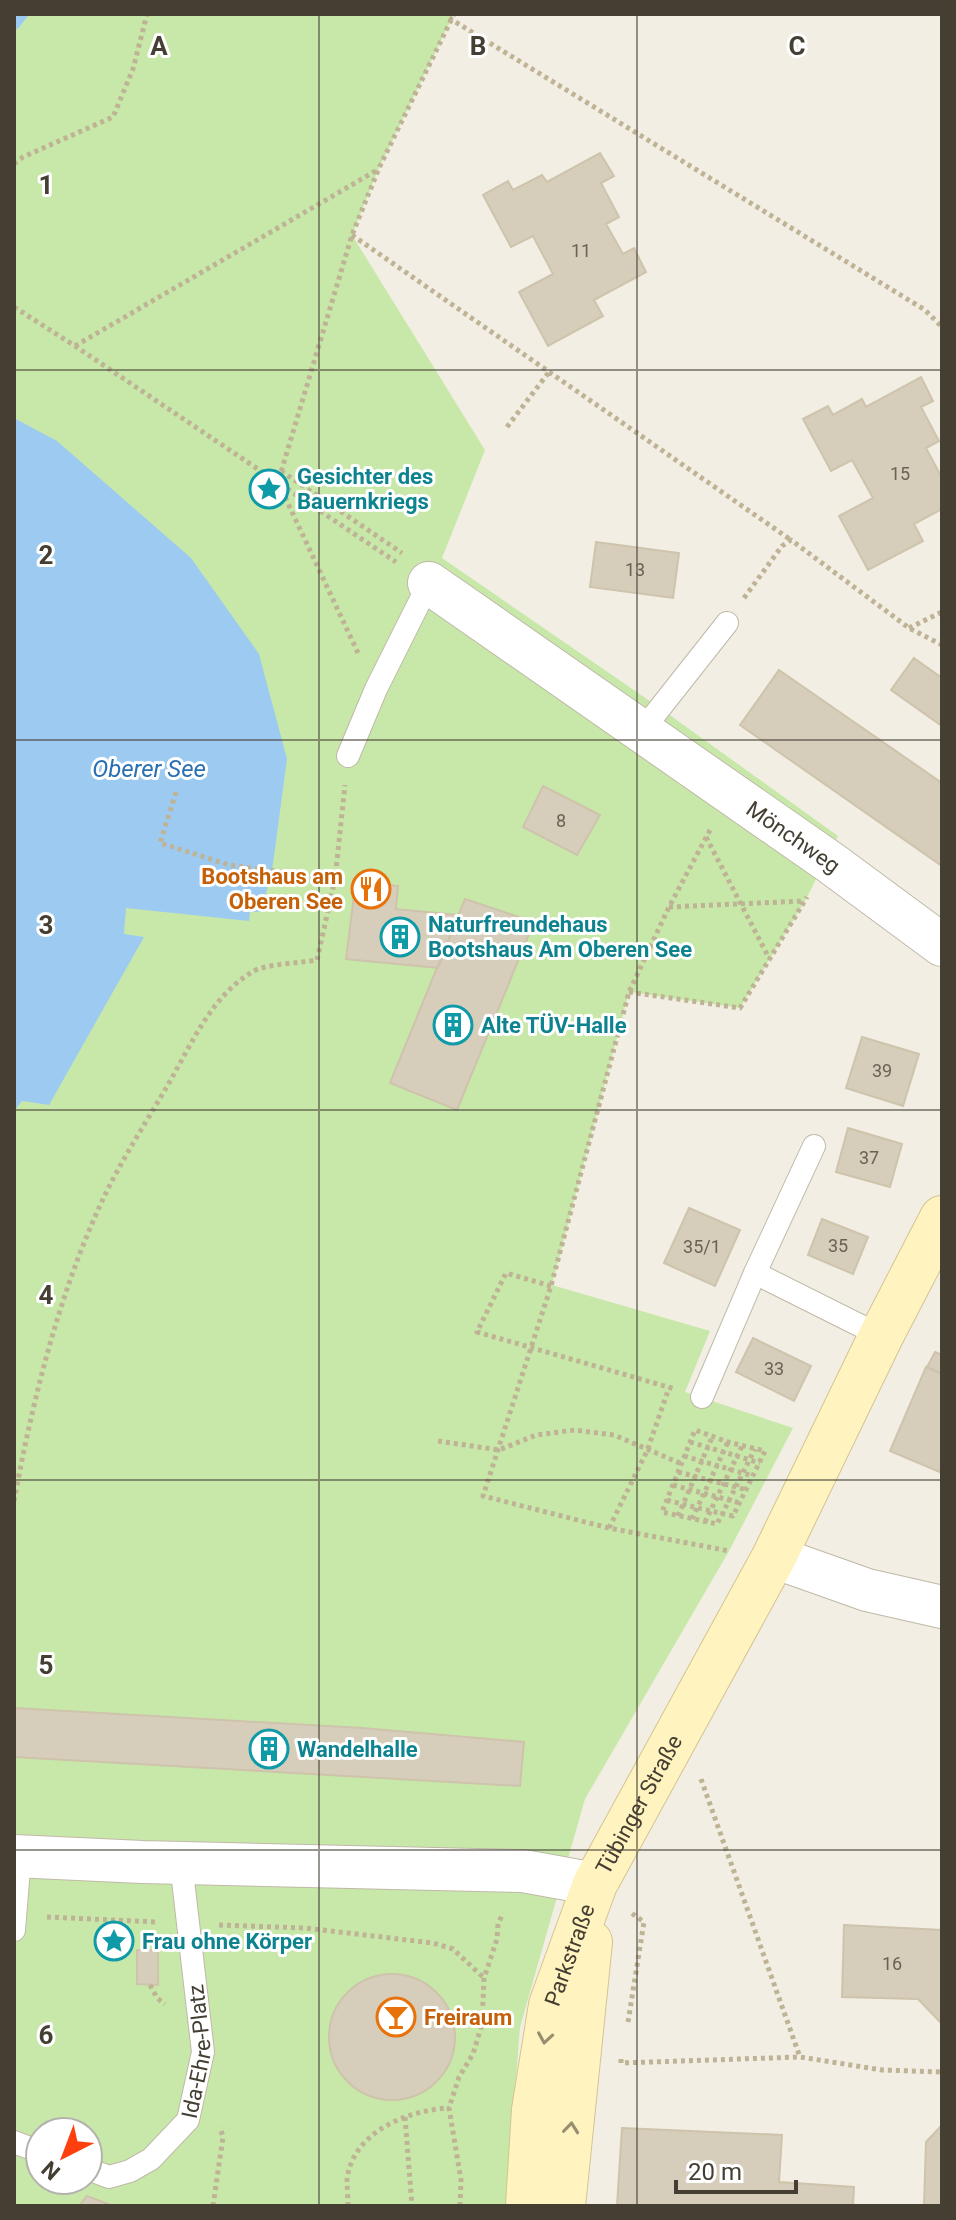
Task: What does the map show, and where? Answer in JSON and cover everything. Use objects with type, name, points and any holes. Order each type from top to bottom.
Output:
[{"type":"main road","name":"Tübinger Straße","points":[[595,1884],[774,1557],[942,1218]]},
{"type":"main road","name":"Parkstraße","points":[[528,2206],[534,2110],[551,2005],[595,1884]]},
{"type":"main road","name":"Parkstraße","points":[[563,2206],[595,1884]]},
{"type":"street","name":"Mönchweg","points":[[418,570],[942,945]]},
{"type":"street","points":[[774,1557],[867,1590],[942,1607]]},
{"type":"street","name":"Tübinger Straße","points":[[17,1856],[523,1871],[595,1884]]},
{"type":"lane","points":[[348,756],[376,689],[418,570]]},
{"type":"lane","points":[[641,732],[727,623]]},
{"type":"lane","points":[[702,1397],[814,1146]]},
{"type":"lane","points":[[755,1273],[881,1336]]},
{"type":"lane","points":[[15,1923],[17,1856]]},
{"type":"lane","name":"Ida-Ehre-Platz","points":[[104,2175],[109,2177],[130,2171],[151,2159],[188,2120],[203,2052],[181,1863]]},
{"type":"path","points":[[14,164],[23,157],[113,117],[133,69],[147,14]]},
{"type":"path","points":[[376,689],[278,482],[352,235],[379,168],[451,16],[925,310],[942,327]]},
{"type":"path","points":[[75,346],[379,168]]},
{"type":"path","points":[[352,235],[791,540],[909,628],[942,645]]},
{"type":"path","points":[[14,307],[278,482],[418,570]]},
{"type":"path","points":[[507,427],[549,372]]},
{"type":"path","points":[[281,471],[418,570]]},
{"type":"path","points":[[727,623],[782,546],[791,540]]},
{"type":"path","points":[[909,628],[942,612]]},
{"type":"path","points":[[14,1501],[23,1453],[59,1316],[77,1259],[104,1198],[216,1002],[253,971],[317,960],[335,879],[348,756]]},
{"type":"path","points":[[176,792],[160,843],[229,865],[335,879]]},
{"type":"path","points":[[732,796],[706,836],[629,992],[551,1286],[483,1496],[609,1528],[774,1557]]},
{"type":"path","points":[[706,836],[769,958]]},
{"type":"path","points":[[629,992],[740,1008],[831,863]]},
{"type":"path","points":[[669,907],[805,901]]},
{"type":"path","points":[[551,1286],[506,1273],[477,1332],[702,1397]]},
{"type":"path","points":[[609,1528],[647,1451],[669,1388]]},
{"type":"path","points":[[438,1441],[499,1450],[536,1435],[575,1430],[614,1435],[682,1464]]},
{"type":"path","points":[[667,1500],[722,1514],[733,1516],[765,1451],[695,1430],[662,1512],[717,1524],[722,1514],[729,1500],[743,1473],[749,1460],[755,1449]]},
{"type":"path","points":[[678,1516],[713,1435]]},
{"type":"path","points":[[690,1442],[760,1463]]},
{"type":"path","points":[[692,1519],[728,1442]]},
{"type":"path","points":[[705,1522],[742,1446]]},
{"type":"path","points":[[684,1456],[753,1476]]},
{"type":"path","points":[[678,1472],[747,1490]]},
{"type":"path","points":[[673,1485],[740,1503]]},
{"type":"path","points":[[663,1756],[702,1779],[800,2057]]},
{"type":"path","points":[[460,2206],[461,2180],[449,2108],[459,2077],[473,2054],[482,2024],[484,1978],[497,1939],[498,1924],[523,1871]]},
{"type":"path","points":[[626,2032],[644,1922]]},
{"type":"path","points":[[15,1923],[305,1928],[433,1943],[453,1949],[484,1978]]},
{"type":"path","points":[[623,2047],[621,2063],[800,2057],[882,2070],[942,2072]]},
{"type":"path","points":[[348,2206],[347,2179],[363,2146],[391,2121],[431,2109],[449,2108]]},
{"type":"path","points":[[405,2117],[412,2206]]},
{"type":"green space","points":[[14,14],[454,14],[379,168],[352,235],[485,450],[442,558],[660,708],[838,836],[805,901],[740,1008],[629,992],[552,1285],[710,1331],[685,1392],[793,1428],[729,1551],[585,1799],[520,2027],[506,2206],[14,2206]]},
{"type":"water","name":"Oberer See","points":[[14,418],[57,441],[191,558],[259,654],[287,759],[272,871],[261,912],[250,912],[249,921],[126,908],[124,934],[144,937],[49,1105],[22,1101],[14,1111]]},
{"type":"building","points":[[600,153],[614,176],[601,183],[619,217],[606,224],[623,254],[634,248],[646,272],[594,300],[603,316],[548,346],[519,292],[553,274],[533,236],[511,247],[483,195],[508,181],[513,190],[542,175],[547,182]]},
{"type":"building","points":[[921,377],[933,401],[921,407],[939,441],[926,448],[942,478],[942,509],[914,524],[923,541],[868,570],[839,516],[873,498],[852,460],[831,471],[803,419],[828,406],[833,415],[862,399],[866,407]]},
{"type":"building","points":[[596,542],[679,553],[673,598],[590,587]]},
{"type":"building","points":[[914,658],[942,678],[942,726],[891,690]]},
{"type":"building","points":[[779,670],[942,783],[942,866],[740,725]]},
{"type":"building","points":[[543,786],[600,815],[577,855],[523,827]]},
{"type":"building","name":"Naturfreundehaus Bootshaus Am Oberen See","points":[[356,880],[398,886],[396,909],[459,915],[438,968],[346,959]]},
{"type":"building","name":"Alte TÜV-Halle","points":[[465,899],[534,922],[457,1110],[390,1083]]},
{"type":"building","points":[[862,1037],[919,1054],[903,1106],[846,1088]]},
{"type":"building","points":[[848,1128],[902,1144],[890,1187],[836,1172]]},
{"type":"building","points":[[689,1208],[740,1230],[715,1286],[664,1263]]},
{"type":"building","points":[[822,1219],[868,1237],[853,1274],[808,1255]]},
{"type":"building","points":[[753,1338],[811,1366],[794,1401],[736,1372]]},
{"type":"building","points":[[935,1352],[942,1355],[942,1374],[927,1367]]},
{"type":"building","points":[[926,1367],[942,1374],[942,1473],[890,1451]]},
{"type":"building","name":"Wandelhalle","points":[[14,1708],[362,1728],[524,1742],[520,1786],[14,1757]]},
{"type":"building","points":[[844,1925],[942,1930],[942,2024],[918,1999],[842,1997]]},
{"type":"building","points":[[137,1950],[158,1950],[158,1985],[137,1984]]},
{"type":"building","points":[[392,1974],[416,1979],[437,1992],[450,2013],[455,2037],[450,2061],[437,2082],[416,2095],[392,2100],[368,2095],[347,2082],[334,2061],[329,2037],[334,2013],[347,1992],[368,1979]]},
{"type":"building","points":[[942,2125],[942,2206],[924,2206],[926,2142]]},
{"type":"building","points":[[622,2128],[782,2135],[779,2182],[854,2187],[853,2206],[617,2206]]},
{"type":"building","points":[[87,2196],[114,2206],[79,2206]]},
{"type":"waterway","points":[[14,24],[22,14]]},
{"type":"place","name":"Gesichter des Bauernkriegs","points":[[269,489]]},
{"type":"place","name":"Bootshaus am Oberen See","points":[[371,889]]},
{"type":"place","name":"Naturfreundehaus Bootshaus Am Oberen See","points":[[400,937]]},
{"type":"place","name":"Alte TÜV-Halle","points":[[453,1025]]},
{"type":"place","name":"Wandelhalle","points":[[269,1749]]},
{"type":"place","name":"Frau ohne Körper","points":[[114,1941]]},
{"type":"place","name":"Freiraum","points":[[396,2017]]}]
